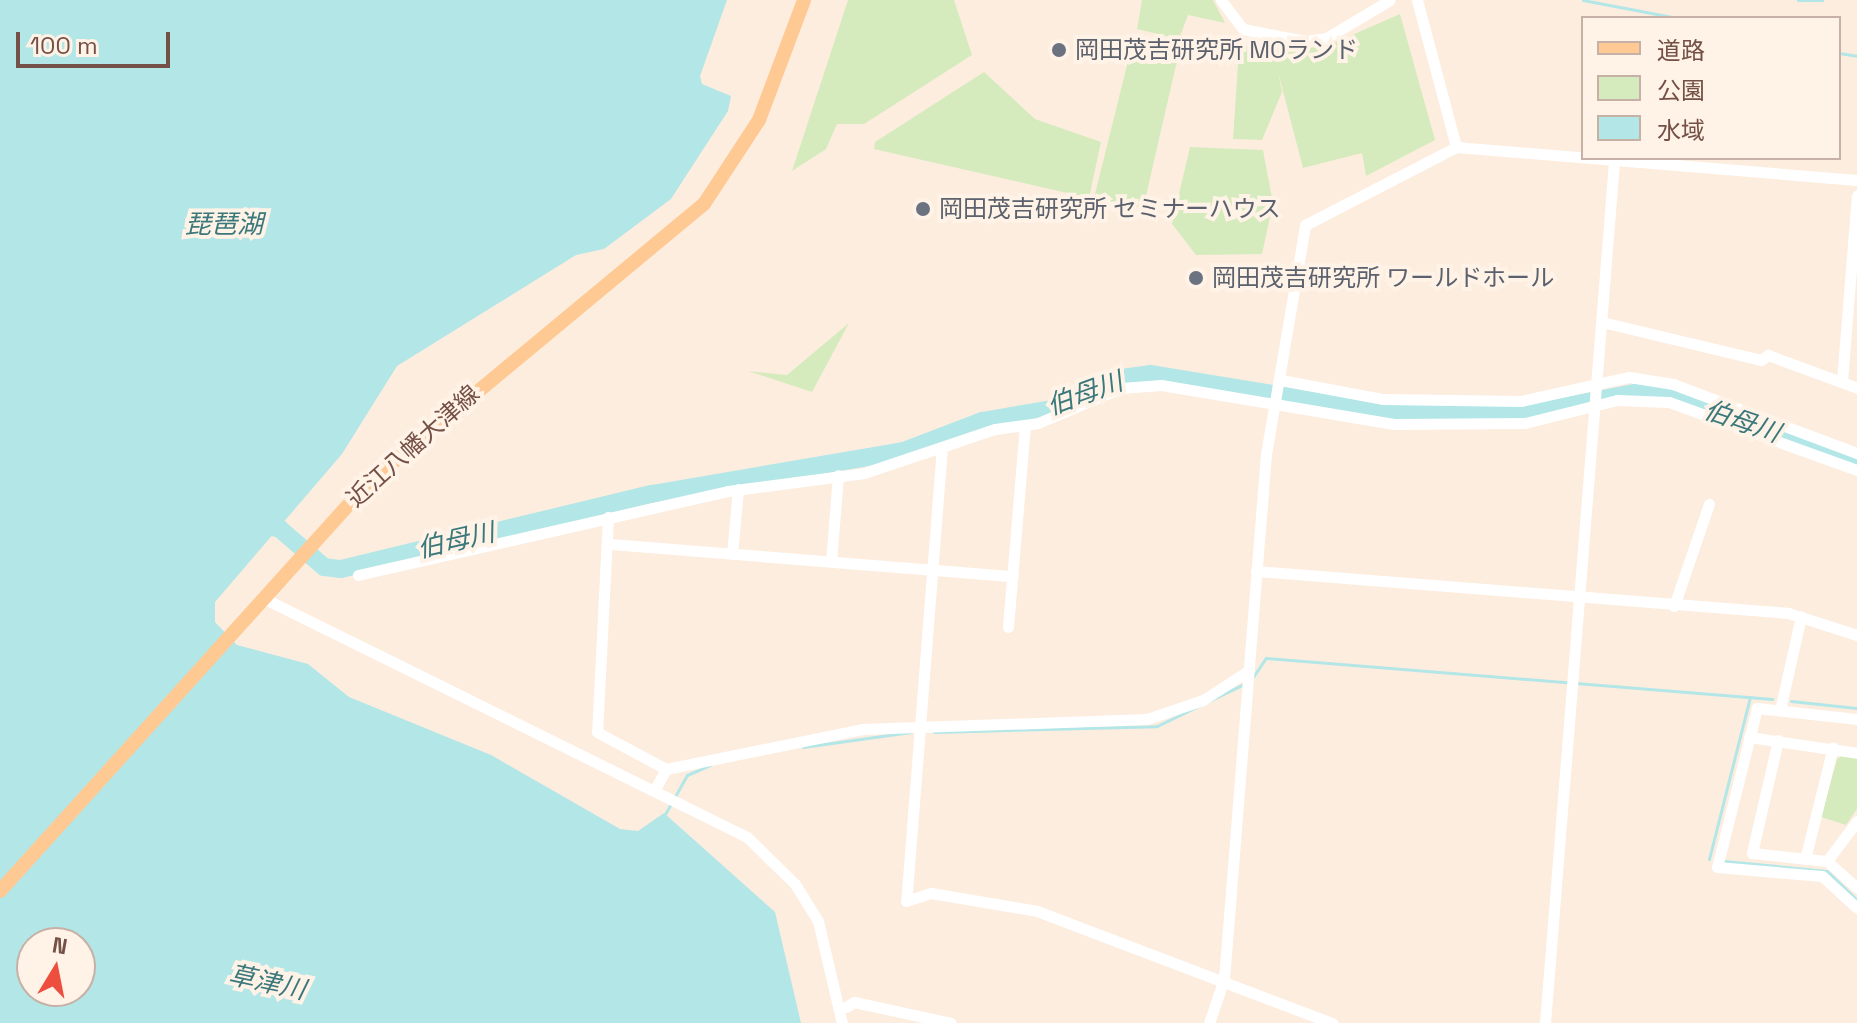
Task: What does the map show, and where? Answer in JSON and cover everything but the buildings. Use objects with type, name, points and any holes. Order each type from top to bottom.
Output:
[{"type":"main road","name":"近江八幡大津線","points":[[0,891],[314,541],[431,425],[704,204],[759,120],[804,0]]},
{"type":"street","points":[[1221,0],[1243,29],[1305,41],[1326,38],[1390,0]]},
{"type":"street","points":[[1417,0],[1456,147]]},
{"type":"street","points":[[1209,1023],[1224,979],[1256,571],[1305,225],[1456,147],[1581,159]]},
{"type":"street","points":[[1593,160],[1857,180]]},
{"type":"street","points":[[1545,1023],[1614,162]]},
{"type":"street","points":[[1842,381],[1857,196]]},
{"type":"street","points":[[1602,322],[1761,360],[1768,355],[1857,388]]},
{"type":"street","points":[[358,575],[738,489],[838,475],[1025,426],[1134,387],[1277,407],[1442,424],[1525,423],[1648,379],[1857,453]]},
{"type":"street","points":[[1281,380],[1383,399],[1521,401],[1595,396],[1669,402],[1857,470]]},
{"type":"street","points":[[1740,428],[1745,413]]},
{"type":"street","points":[[1008,627],[1025,426]]},
{"type":"street","points":[[942,447],[906,901],[931,893],[1037,911],[1224,979],[1332,1023]]},
{"type":"street","points":[[831,561],[838,475]]},
{"type":"street","points":[[732,554],[738,489]]},
{"type":"street","points":[[1674,606],[1709,504]]},
{"type":"street","points":[[608,517],[611,544],[597,732],[666,769],[774,743],[919,729],[1147,719],[1203,700],[1248,672]]},
{"type":"street","points":[[611,544],[1013,576]]},
{"type":"street","points":[[1256,571],[1801,616],[1857,635]]},
{"type":"street","points":[[263,598],[682,801],[747,837],[795,884],[818,921],[843,1006],[842,1021]]},
{"type":"street","points":[[1780,710],[1801,616]]},
{"type":"street","points":[[1857,719],[1757,708],[1717,867],[1822,876],[1857,908]]},
{"type":"street","points":[[1749,737],[1833,747],[1857,753]]},
{"type":"street","points":[[1778,740],[1751,849],[1827,861],[1857,888]]},
{"type":"street","points":[[1805,859],[1833,747]]},
{"type":"street","points":[[655,789],[666,769]]},
{"type":"street","points":[[1827,861],[1857,821]]},
{"type":"street","points":[[843,1006],[854,1002],[951,1023]]},
{"type":"street","points":[[843,1006],[926,1023]]},
{"type":"green space","points":[[848,0],[954,0],[972,55],[864,124],[837,124],[826,149],[792,171]]},
{"type":"green space","points":[[1142,0],[1213,0],[1225,23],[1188,15],[1179,39],[1137,29]]},
{"type":"green space","points":[[1400,14],[1435,140],[1366,176],[1362,153],[1303,168],[1278,72],[1282,92],[1262,140],[1233,139],[1240,34],[1252,56],[1264,60],[1277,51],[1327,46]]},
{"type":"green space","points":[[1134,37],[1180,48],[1145,200],[1136,208],[1094,198]]},
{"type":"green space","points":[[984,72],[1035,119],[1101,142],[1089,198],[874,149],[875,142]]},
{"type":"green space","points":[[1190,147],[1263,150],[1273,203],[1262,254],[1196,255],[1172,224]]},
{"type":"green space","points":[[849,323],[812,392],[748,371],[787,375]]},
{"type":"green space","points":[[1845,754],[1857,759],[1857,809],[1846,825],[1821,817],[1837,759]]},
{"type":"water","name":"琵琶湖","points":[[0,0],[727,0],[700,76],[702,84],[731,96],[728,111],[671,199],[604,249],[576,255],[397,366],[342,454],[215,602],[215,622],[237,645],[308,664],[349,697],[491,755],[620,829],[638,831],[664,813],[775,912],[801,1023],[0,1023]]},
{"type":"waterway","points":[[1583,0],[1667,16]]},
{"type":"waterway","points":[[1798,0],[1822,0]]},
{"type":"waterway","points":[[1841,53],[1857,56]]},
{"type":"waterway","name":"伯母川","points":[[260,524],[280,529],[324,567],[341,569],[652,494],[904,451],[982,421],[1052,409],[1107,380],[1150,374],[1381,412],[1535,412],[1649,390],[1857,461]]},
{"type":"waterway","points":[[1253,677],[1266,658],[1772,699]]},
{"type":"waterway","points":[[934,732],[1157,726],[1244,684]]},
{"type":"waterway","points":[[1709,859],[1750,697]]},
{"type":"waterway","points":[[1791,701],[1857,708]]},
{"type":"waterway","points":[[803,747],[911,732]]},
{"type":"waterway","points":[[664,816],[687,775],[710,765]]},
{"type":"waterway","points":[[1724,861],[1827,871],[1857,900]]},
{"type":"place","name":"岡田茂吉研究所 MOランド","points":[[1059,50]]},
{"type":"place","name":"岡田茂吉研究所 セミナーハウス","points":[[923,209]]},
{"type":"place","name":"岡田茂吉研究所 ワールドホール","points":[[1196,278]]},
{"type":"water label","name":"草津川","points":[[267,983]]}]
